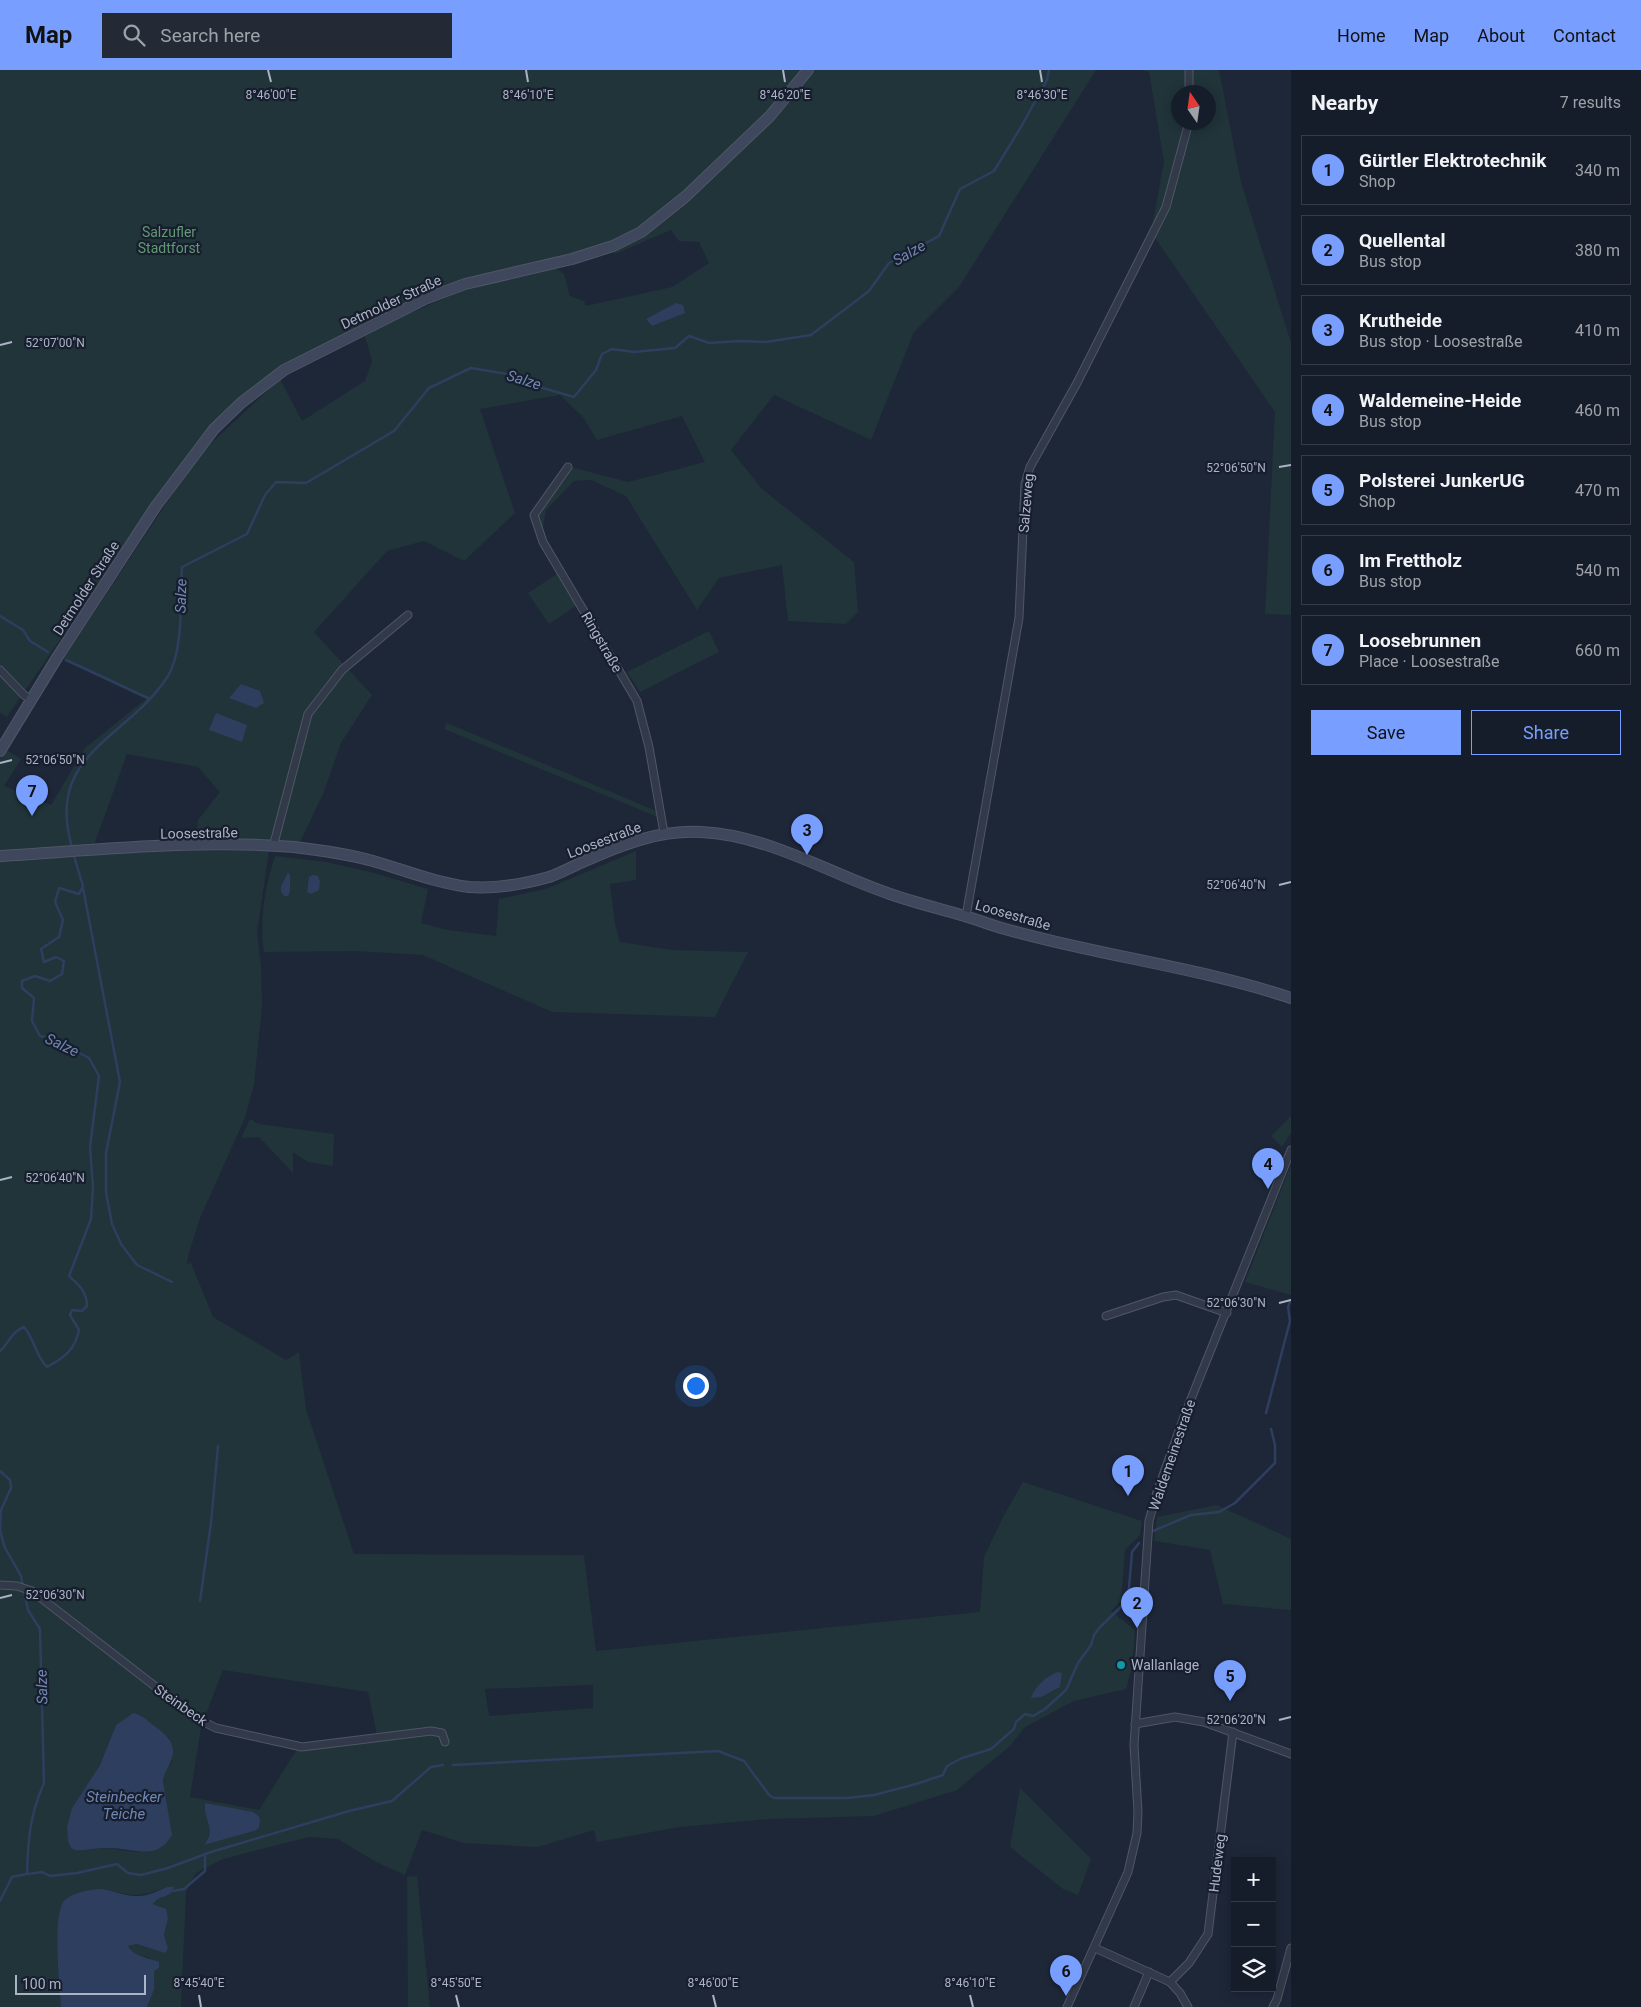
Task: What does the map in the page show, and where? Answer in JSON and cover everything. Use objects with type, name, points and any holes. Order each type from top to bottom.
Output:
[{"type":"street","name":"Detmolder Straße","points":[[0,751],[58,656],[156,506],[214,429],[241,402],[284,370],[425,299],[465,284],[572,259],[613,246],[641,232],[686,197],[770,116],[808,70]]},
{"type":"street","points":[[1189,70],[1189,85]]},
{"type":"street","name":"Salzeweg","points":[[966,916],[1019,618],[1026,484],[1030,467],[1077,383],[1166,207],[1187,130]]},
{"type":"street","name":"Ringstraße","points":[[568,467],[534,515],[543,542],[637,701],[649,747],[664,833]]},
{"type":"street","points":[[273,847],[308,714],[342,670],[408,615]]},
{"type":"street","points":[[0,670],[24,695],[32,700]]},
{"type":"street","name":"Loosestraße","points":[[0,856],[186,846],[273,847],[336,853],[369,860],[439,881],[470,887],[522,883],[551,876],[612,849],[664,833],[701,832],[723,834],[770,846],[890,894],[1005,929],[1227,979],[1291,998]]},
{"type":"street","name":"Waldemeinestraße","points":[[1068,2007],[1128,1872],[1134,1850],[1138,1812],[1134,1768],[1135,1724],[1149,1521],[1157,1492],[1185,1414],[1291,1150]]},
{"type":"street","points":[[1106,1316],[1164,1297],[1176,1295],[1227,1313]]},
{"type":"street","name":"Steinbeck","points":[[0,1585],[17,1586],[32,1591],[196,1718],[216,1728],[302,1747],[431,1731],[442,1734],[445,1742]]},
{"type":"street","points":[[1135,1724],[1175,1718],[1204,1722],[1291,1754]]},
{"type":"street","name":"Hudeweg","points":[[1170,1982],[1189,1963],[1208,1934],[1233,1732]]},
{"type":"street","points":[[1095,1948],[1170,1982],[1180,1993],[1188,2007]]},
{"type":"street","points":[[1273,2007],[1291,1948]]},
{"type":"street","points":[[1134,2007],[1149,1972]]},
{"type":"green space","name":"Salzufler Stadtforst","points":[[0,70],[1096,70],[959,287],[914,332],[871,440],[774,395],[731,450],[762,489],[854,562],[858,612],[846,624],[788,621],[782,565],[719,578],[697,610],[626,496],[591,480],[574,481],[546,510],[542,533],[538,516],[571,467],[628,482],[705,462],[682,416],[597,440],[583,417],[560,395],[480,409],[515,513],[464,561],[424,541],[387,551],[314,632],[372,695],[341,743],[323,794],[300,842],[196,840],[198,820],[220,792],[198,767],[127,754],[94,845],[0,851],[0,759],[6,750],[21,759],[4,786],[51,805],[85,748],[146,699],[63,659],[203,451],[280,379],[302,421],[365,381],[372,361],[364,333],[462,291],[554,267],[564,274],[570,296],[584,301],[586,306],[672,287],[709,263],[699,242],[679,241],[671,230],[615,254],[614,249],[733,158],[690,187],[652,218],[621,237],[591,249],[422,295],[375,317],[277,370],[203,435],[174,474],[7,717],[0,713]]},
{"type":"green space","points":[[1140,70],[1187,70],[1187,85],[1171,85],[1171,130],[1216,130],[1216,85],[1191,85],[1191,70],[1219,70],[1241,182],[1291,343],[1291,615],[1265,614],[1275,412],[1151,232],[1164,162],[1149,72]]},
{"type":"green space","points":[[560,572],[579,604],[549,624],[528,593]]},
{"type":"green space","points":[[709,631],[719,652],[640,692],[627,672]]},
{"type":"green space","points":[[447,723],[659,812],[660,818],[444,729]]},
{"type":"green space","points":[[205,850],[269,851],[257,932],[261,967],[262,1007],[254,1085],[244,1120],[200,1218],[187,1264],[191,1263],[213,1317],[286,1360],[299,1352],[306,1409],[354,1554],[584,1555],[596,1651],[980,1612],[984,1557],[1003,1517],[1023,1482],[1142,1521],[1140,1535],[1125,1550],[1121,1601],[1111,1611],[1135,1630],[1132,1667],[1126,1689],[1074,1701],[1025,1727],[1010,1746],[957,1790],[874,1816],[770,1819],[680,1827],[597,1842],[594,1830],[538,1847],[464,1843],[422,1830],[405,1875],[376,1862],[338,1839],[309,1837],[223,1859],[196,1873],[186,1892],[181,2007],[147,2007],[154,1990],[154,1971],[150,1958],[134,1953],[128,1946],[137,1944],[168,1948],[164,1935],[168,1918],[165,1909],[153,1904],[155,1900],[169,1895],[167,1887],[134,1895],[100,1889],[58,1938],[61,2007],[0,2007],[0,861]],"holes":[[[223,1670],[368,1692],[377,1735],[297,1749],[259,1810],[190,1797],[201,1727]],[[593,1685],[593,1708],[489,1716],[485,1689]],[[133,1713],[139,1714],[169,1738],[172,1761],[164,1774],[163,1781],[167,1804],[149,1852],[107,1848],[83,1850],[72,1808],[100,1765],[116,1725]],[[204,1805],[254,1831],[204,1845],[209,1835]]]},
{"type":"green space","points":[[636,851],[636,880],[610,884],[615,924],[620,942],[672,950],[748,952],[715,1017],[552,1012],[423,955],[356,951],[264,952],[262,928],[264,904],[275,856],[327,862],[374,873],[428,889],[421,923],[448,930],[496,936],[499,899],[546,889]]},
{"type":"green space","points":[[1291,1116],[1291,1133],[1282,1147],[1271,1136]]},
{"type":"green space","points":[[250,1119],[259,1124],[334,1134],[333,1166],[308,1162],[293,1152],[293,1173],[259,1137],[241,1138]]},
{"type":"green space","points":[[1291,1165],[1291,1295],[1245,1282]]},
{"type":"green space","points":[[1217,1505],[1291,1539],[1291,1610],[1223,1604],[1210,1550],[1154,1541],[1157,1517]]},
{"type":"green space","points":[[1020,1788],[1091,1859],[1078,1895],[1063,1889],[1010,1847]]},
{"type":"green space","points":[[417,1876],[430,2007],[408,2007],[407,1877]]},
{"type":"water","points":[[676,303],[683,305],[685,313],[652,326],[646,319]]},
{"type":"water","points":[[241,684],[260,691],[264,703],[256,708],[229,698]]},
{"type":"water","points":[[216,713],[247,725],[242,742],[209,730]]},
{"type":"water","points":[[288,873],[290,875],[290,891],[288,896],[284,896],[281,892],[281,886]]},
{"type":"water","points":[[313,875],[318,876],[320,882],[319,890],[311,894],[307,892],[309,877]]},
{"type":"water","points":[[1057,1672],[1062,1673],[1060,1687],[1041,1697],[1031,1698],[1041,1682]]},
{"type":"water","name":"Steinbecker Teiche","points":[[133,1713],[144,1718],[163,1733],[172,1746],[172,1757],[163,1781],[172,1835],[166,1844],[151,1851],[142,1852],[116,1848],[75,1850],[71,1848],[68,1841],[67,1827],[72,1808],[100,1765],[116,1725]]},
{"type":"water","points":[[205,1803],[253,1812],[259,1816],[259,1828],[204,1845],[208,1839],[210,1829]]},
{"type":"water","points":[[167,1887],[174,1887],[170,1893],[153,1904],[166,1909],[168,1918],[164,1935],[168,1948],[165,1953],[137,1944],[128,1946],[137,1954],[159,1962],[159,1968],[154,1971],[154,1990],[147,2007],[61,2007],[58,1968],[58,1921],[60,1909],[64,1901],[76,1894],[92,1890],[100,1889],[138,1896]]},
{"type":"waterway","name":"Salze","points":[[72,847],[66,815],[70,789],[80,768],[95,750],[151,698],[168,676],[173,665],[179,638],[182,567],[247,534],[265,495],[276,482],[306,483],[394,431],[429,388],[471,368],[513,375],[543,388],[574,397],[596,370],[602,354],[612,349],[634,352],[675,348],[689,336],[709,343],[766,342],[811,335],[869,291],[889,263],[939,236],[960,189],[994,171],[1047,80],[1049,70]]},
{"type":"waterway","points":[[0,616],[23,630],[30,641],[48,652]]},
{"type":"waterway","points":[[66,660],[150,699]]},
{"type":"waterway","name":"Salze","points":[[0,1351],[14,1334],[24,1327],[31,1337],[40,1358],[47,1367],[64,1357],[72,1348],[79,1330],[70,1315],[72,1310],[82,1311],[87,1306],[84,1293],[69,1276],[91,1219],[93,1187],[90,1147],[99,1076],[89,1058],[52,1039],[40,1036],[32,1021],[34,998],[22,988],[22,981],[35,976],[50,981],[62,974],[64,961],[56,957],[44,962],[41,949],[59,937],[63,920],[55,902],[59,888],[79,894],[83,886],[73,853]]},
{"type":"waterway","points":[[83,888],[120,1082],[106,1153],[106,1192],[112,1224],[121,1244],[137,1265],[172,1282]]},
{"type":"waterway","points":[[1266,1413],[1290,1321],[1288,1307],[1291,1300]]},
{"type":"waterway","points":[[1153,1531],[1191,1515],[1219,1512],[1235,1503],[1275,1463],[1275,1445],[1271,1429]]},
{"type":"waterway","points":[[200,1601],[211,1523],[218,1446]]},
{"type":"waterway","name":"Salze","points":[[0,1471],[10,1480],[11,1488],[1,1510],[0,1529],[4,1546],[21,1576],[28,1610],[40,1629],[44,1783],[31,1827],[27,1874],[12,1877],[0,1901]]},
{"type":"waterway","points":[[453,1765],[718,1751],[744,1761],[769,1795],[774,1798],[847,1798],[874,1795],[916,1784],[943,1775],[947,1766],[962,1758],[991,1749],[1014,1729],[1016,1722],[1025,1714],[1033,1716],[1045,1709],[1066,1690],[1078,1663],[1091,1645],[1094,1635],[1128,1600],[1132,1552],[1139,1543]]},
{"type":"waterway","points":[[28,1874],[42,1872],[50,1876],[77,1873],[117,1864],[128,1873],[141,1875],[168,1868],[211,1852],[349,1811],[392,1801],[431,1767],[443,1765]]},
{"type":"waterway","points":[[173,1891],[184,1889],[205,1871],[205,1855]]},
{"type":"place","name":"Loosebrunnen","points":[[32,816]]},
{"type":"place","name":"Krutheide","points":[[807,855]]},
{"type":"place","name":"Waldemeine-Heide","points":[[1268,1189]]},
{"type":"place","name":"Gürtler Elektrotechnik","points":[[1128,1496]]},
{"type":"place","name":"Quellental","points":[[1137,1628]]},
{"type":"place","name":"Wallanlage","points":[[1121,1665]]},
{"type":"place","name":"Polsterei JunkerUG","points":[[1230,1701]]},
{"type":"place","name":"Im Frettholz","points":[[1066,1996]]}]
